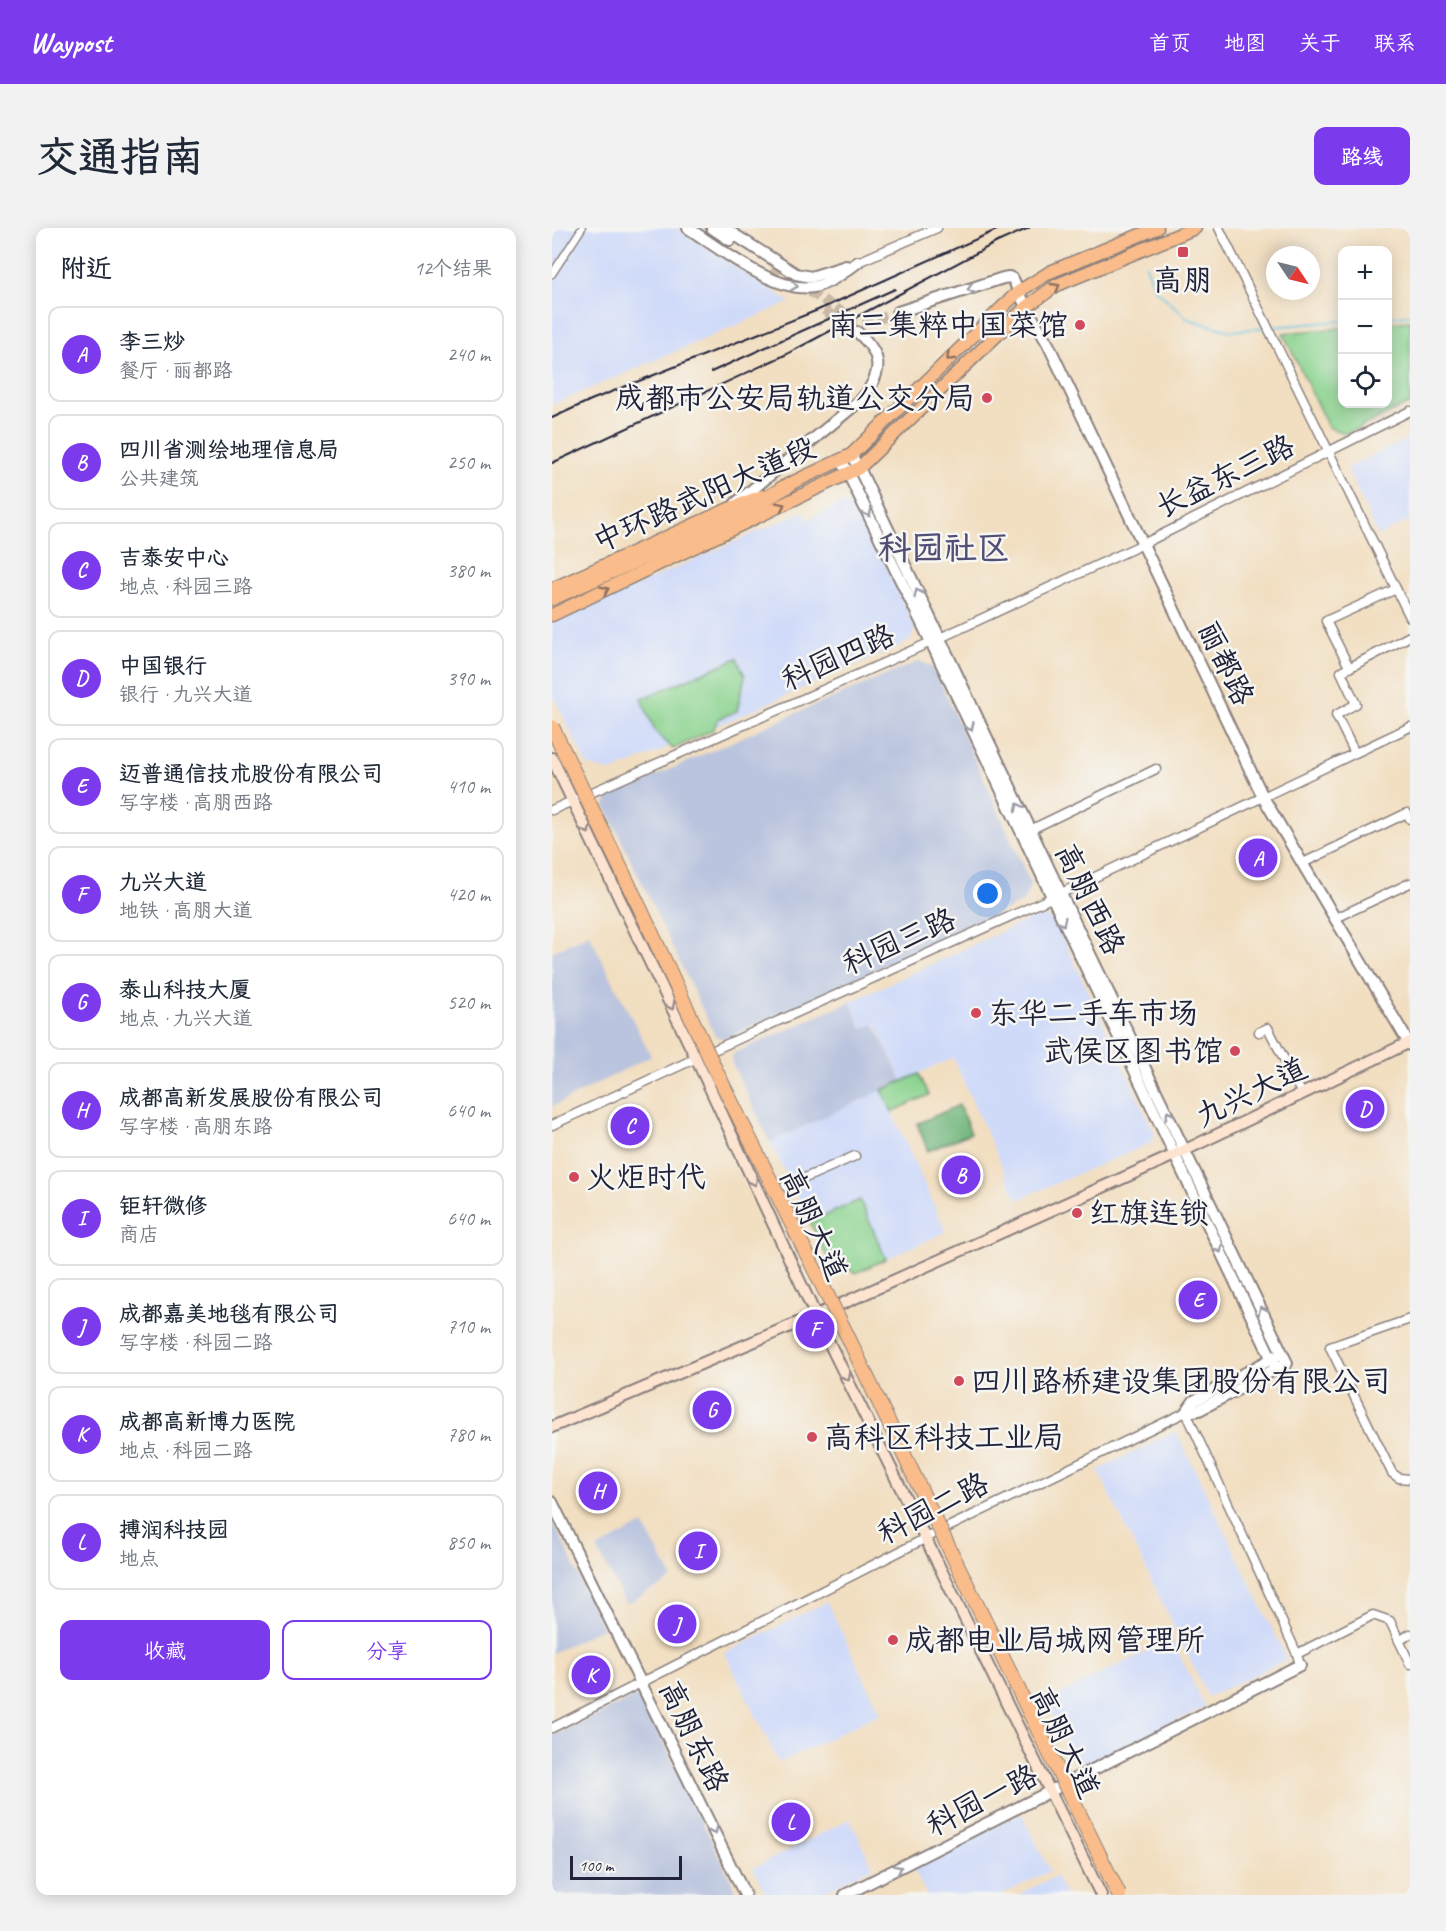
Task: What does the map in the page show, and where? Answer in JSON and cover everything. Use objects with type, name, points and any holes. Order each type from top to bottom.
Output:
[{"type":"highway","points":[[552,598],[789,485]]},
{"type":"highway","points":[[552,727],[726,1092],[848,1335],[927,1503],[1119,1895]]},
{"type":"highway","points":[[700,1056],[735,1098],[755,1135],[834,1295],[848,1335]]},
{"type":"main road","name":"中环路武阳大道段","points":[[789,485],[846,458],[1018,292],[1050,272],[1157,228]]},
{"type":"main road","name":"中环路武阳大道段","points":[[552,615],[854,470],[1026,307],[1057,285],[1195,228]]},
{"type":"main road","name":"中环路武阳大道段","points":[[552,589],[736,510]]},
{"type":"main road","name":"高朋大道","points":[[552,734],[578,798],[700,1056],[815,1314],[931,1536],[1056,1790],[1114,1895]]},
{"type":"main road","name":"高朋大道","points":[[552,758],[578,798]]},
{"type":"main road","name":"九兴大道","points":[[552,1427],[828,1310],[1174,1156],[1410,1044]]},
{"type":"main road","name":"高朋大道","points":[[700,1056],[772,1192],[931,1536]]},
{"type":"main road","name":"高朋大道","points":[[1056,1790],[1101,1895]]},
{"type":"street","points":[[552,274],[582,228]]},
{"type":"street","points":[[688,228],[771,271],[812,277],[858,262],[937,228]]},
{"type":"street","points":[[699,228],[771,271]]},
{"type":"street","points":[[712,228],[792,286],[814,286],[841,274],[858,262]]},
{"type":"street","points":[[724,228],[771,271]]},
{"type":"street","points":[[1220,228],[1410,617]]},
{"type":"street","points":[[898,312],[1009,277],[1013,279],[1018,292]]},
{"type":"street","name":"丽都路","points":[[1018,292],[1048,344],[1263,796],[1410,1044]]},
{"type":"street","points":[[736,510],[861,400],[872,387],[877,376],[875,353],[868,342],[857,332]]},
{"type":"street","name":"长益东三路","points":[[1143,544],[1410,411]]},
{"type":"street","name":"高朋西路","points":[[846,458],[854,470],[935,640],[1056,896],[1174,1156],[1274,1363],[1285,1358],[1186,1150],[1056,896],[1030,830],[935,640]]},
{"type":"street","name":"科园四路","points":[[552,810],[935,640],[1143,544]]},
{"type":"street","points":[[1349,668],[1326,621],[1396,589]]},
{"type":"street","points":[[1355,753],[1336,715],[1356,704],[1341,672],[1410,636]]},
{"type":"street","name":"科园三路","points":[[552,1125],[1056,896],[1410,727]]},
{"type":"street","points":[[1030,830],[1156,769]]},
{"type":"street","points":[[1304,863],[1407,813],[1410,819]]},
{"type":"street","points":[[1336,918],[1410,883]]},
{"type":"street","points":[[1260,1032],[1268,1028],[1276,1054],[1302,1094]]},
{"type":"street","points":[[772,1192],[855,1156]]},
{"type":"street","points":[[1410,1319],[1330,1347],[1392,1473],[1399,1478],[1410,1479]]},
{"type":"street","points":[[1274,1363],[1194,1401],[1186,1412],[1299,1660],[1374,1615],[1390,1621],[1410,1664]]},
{"type":"street","name":"科园二路","points":[[552,1728],[931,1536],[1186,1412]]},
{"type":"street","name":"高朋东路","points":[[552,1502],[745,1895]]},
{"type":"street","points":[[1399,1641],[1410,1634]]},
{"type":"street","name":"科园一路","points":[[846,1895],[1056,1790],[1299,1660]]},
{"type":"shaded area","points":[[552,228],[677,228],[790,302],[552,405]]},
{"type":"shaded area","points":[[1410,438],[1410,520],[1378,536],[1347,468]]},
{"type":"shaded area","points":[[842,504],[859,508],[915,627],[910,641],[612,772],[587,765],[552,693],[552,623],[804,511],[807,519]]},
{"type":"shaded area","points":[[920,661],[934,668],[1031,884],[1023,902],[725,1039],[715,1036],[605,806],[608,797],[787,717]]},
{"type":"shaded area","name":"东华二手车市场","points":[[1040,914],[1055,921],[1155,1134],[1151,1143],[1017,1200],[953,1058],[902,1081],[875,1024],[863,1029],[850,1002]]},
{"type":"shaded area","points":[[589,934],[651,1056],[552,1107],[552,952]]},
{"type":"shaded area","points":[[850,1002],[862,1029],[874,1024],[902,1081],[770,1142],[731,1061],[734,1053]]},
{"type":"shaded area","points":[[882,1090],[946,1232],[886,1259],[860,1200],[810,1222],[770,1142]]},
{"type":"shaded area","points":[[1176,1431],[1287,1659],[1208,1697],[1098,1470]]},
{"type":"shaded area","points":[[552,1519],[603,1628],[552,1653]]},
{"type":"shaded area","points":[[643,1524],[673,1579],[626,1604],[597,1549]]},
{"type":"shaded area","points":[[827,1602],[881,1713],[779,1763],[725,1653]]},
{"type":"shaded area","points":[[1172,1639],[1205,1707],[1088,1764],[1073,1757],[1046,1701]]},
{"type":"shaded area","points":[[640,1694],[738,1895],[552,1895],[552,1736]]},
{"type":"shaded area","points":[[1021,1813],[1050,1871],[1001,1895],[927,1895],[913,1868]]},
{"type":"shaded area","points":[[850,1819],[873,1867],[817,1895],[767,1895],[753,1868]]},
{"type":"shaded area","points":[[1056,1876],[1065,1895],[1017,1895]]},
{"type":"green space","points":[[1410,321],[1410,403],[1346,434],[1328,427],[1283,333],[1338,328],[1338,408],[1392,408],[1392,323]]},
{"type":"green space","points":[[737,658],[745,676],[737,711],[718,719],[713,730],[673,749],[655,731],[641,699]]},
{"type":"green space","points":[[919,1074],[929,1095],[892,1112],[882,1090]]},
{"type":"green space","points":[[959,1105],[971,1133],[928,1151],[917,1124]]},
{"type":"green space","points":[[860,1200],[886,1259],[856,1273],[830,1263],[810,1222]]},
{"type":"waterway","points":[[1146,265],[1155,289],[1188,319],[1230,331],[1265,328]]},
{"type":"waterway","points":[[1392,317],[1410,315]]},
{"type":"waterway","points":[[1271,327],[1338,321]]},
{"type":"tunnel","points":[[772,268],[855,320],[877,319],[898,312]]},
{"type":"tunnel","points":[[824,310],[857,332]]},
{"type":"railway","points":[[552,418],[591,400],[818,310],[1001,228]]},
{"type":"railway","points":[[993,244],[1029,228]]},
{"type":"railway","points":[[552,463],[785,355],[999,241]]},
{"type":"railway","points":[[711,372],[895,289]]},
{"type":"place","name":"高朋","points":[[1183,252]]},
{"type":"place","name":"南三集粹中国菜馆","points":[[1080,325]]},
{"type":"place","name":"成都市公安局轨道公交分局","points":[[987,398]]},
{"type":"place","name":"李三炒","points":[[1258,858]]},
{"type":"place","name":"东华二手车市场","points":[[976,1013]]},
{"type":"place","name":"武侯区图书馆","points":[[1235,1051]]},
{"type":"place","name":"中国银行","points":[[1365,1109]]},
{"type":"place","name":"吉泰安中心","points":[[630,1126]]},
{"type":"place","name":"四川省测绘地理信息局","points":[[961,1175]]},
{"type":"place","name":"火炬时代","points":[[574,1177]]},
{"type":"place","name":"红旗连锁","points":[[1077,1213]]},
{"type":"place","name":"迈普通信技术股份有限公司","points":[[1198,1300]]},
{"type":"place","name":"九兴大道","points":[[815,1329]]},
{"type":"place","name":"四川路桥建设集团股份有限公司","points":[[959,1381]]},
{"type":"place","name":"泰山科技大厦","points":[[712,1410]]},
{"type":"place","name":"高科区科技工业局","points":[[812,1437]]},
{"type":"place","name":"成都高新发展股份有限公司","points":[[598,1491]]},
{"type":"place","name":"钜轩微修","points":[[698,1551]]},
{"type":"place","name":"成都嘉美地毯有限公司","points":[[677,1624]]},
{"type":"place","name":"成都电业局城网管理所","points":[[893,1640]]},
{"type":"place","name":"成都高新博力医院","points":[[591,1675]]},
{"type":"place","name":"搏润科技园","points":[[791,1822]]},
{"type":"district","name":"科园社区","points":[[944,547]]}]
